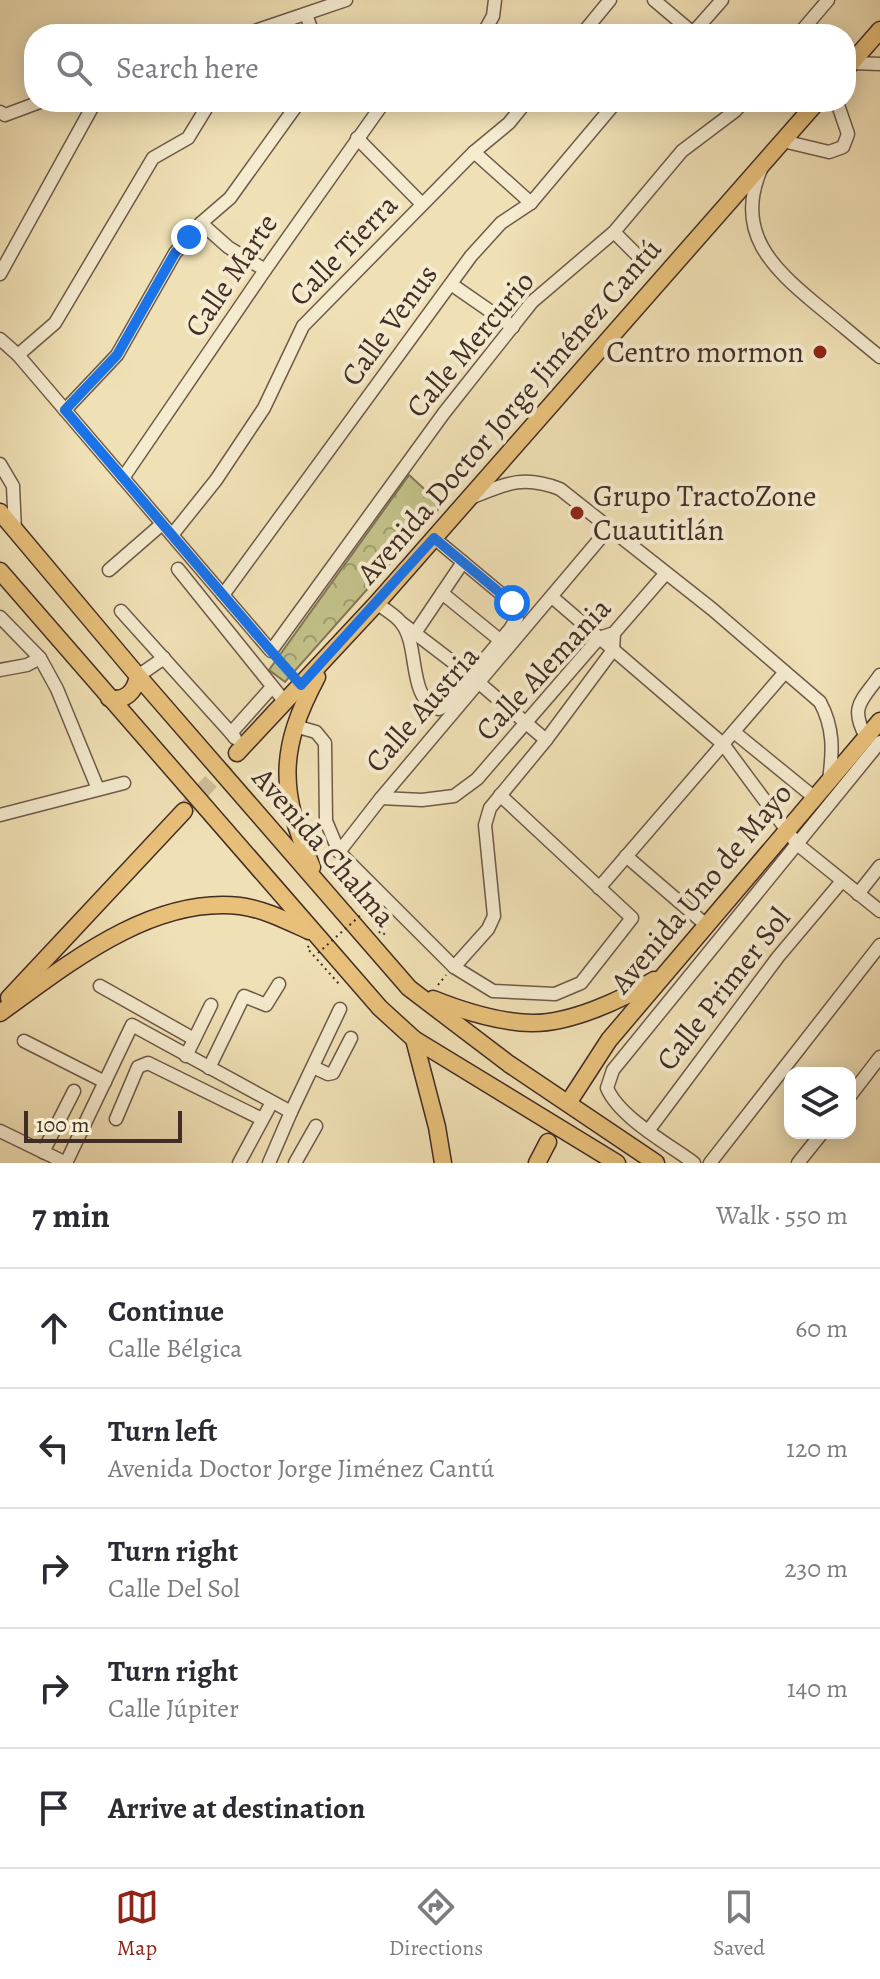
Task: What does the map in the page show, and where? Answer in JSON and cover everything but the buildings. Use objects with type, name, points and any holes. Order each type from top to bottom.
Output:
[{"type":"main road","points":[[856,58],[880,30]]},
{"type":"main road","name":"Avenida Doctor Jorge Jiménez Cantú","points":[[239,750],[377,603],[808,112]]},
{"type":"main road","name":"Avenida Chalma","points":[[0,512],[409,988],[509,1064],[656,1163]]},
{"type":"main road","points":[[0,571],[380,1008],[414,1039],[617,1163]]},
{"type":"main road","points":[[317,880],[298,832],[286,785],[289,749],[295,726],[327,659]]},
{"type":"main road","points":[[109,698],[118,700],[126,697],[136,687],[138,676]]},
{"type":"main road","name":"Avenida Uno de Mayo","points":[[572,1097],[609,1040],[705,924],[792,837],[829,780],[873,740],[880,721]]},
{"type":"main road","points":[[0,1010],[184,811]]},
{"type":"main road","points":[[0,1010],[77,958],[168,912],[202,905],[242,906],[279,917],[314,933]]},
{"type":"main road","points":[[409,988],[474,1013],[533,1024],[601,1006],[665,972]]},
{"type":"main road","points":[[414,1039],[443,1163]]},
{"type":"main road","points":[[537,1163],[548,1142]]},
{"type":"street","points":[[276,24],[346,0]]},
{"type":"street","points":[[489,24],[495,0]]},
{"type":"street","points":[[590,24],[610,0]]},
{"type":"street","points":[[654,0],[682,24]]},
{"type":"street","points":[[702,24],[722,0]]},
{"type":"street","points":[[808,24],[828,0]]},
{"type":"street","points":[[306,14],[310,24]]},
{"type":"street","points":[[856,66],[880,64]]},
{"type":"street","points":[[2,117],[24,108]]},
{"type":"street","points":[[0,274],[89,112]]},
{"type":"street","points":[[18,355],[55,323],[153,158],[188,138],[204,112]]},
{"type":"street","points":[[65,410],[117,355],[175,253],[201,223],[230,198],[292,112]]},
{"type":"street","name":"Calle Marte","points":[[123,478],[376,112]]},
{"type":"street","name":"Calle Tierra","points":[[172,535],[216,480],[264,408],[303,326],[474,152],[518,112]]},
{"type":"street","name":"Calle Venus","points":[[223,595],[471,256],[501,223],[531,203],[608,112]]},
{"type":"street","name":"Calle Mercurio","points":[[271,651],[444,413],[532,302],[614,232],[682,151],[734,112]]},
{"type":"street","points":[[783,141],[829,152],[843,147],[848,134],[840,112]]},
{"type":"street","points":[[357,138],[422,204]]},
{"type":"street","points":[[474,152],[531,203]]},
{"type":"street","points":[[764,163],[756,184],[754,217],[768,258],[782,276],[880,357]]},
{"type":"street","points":[[201,223],[228,247],[265,270]]},
{"type":"street","points":[[614,232],[641,259]]},
{"type":"street","points":[[451,284],[513,327]]},
{"type":"street","points":[[0,339],[18,355],[271,651]]},
{"type":"street","points":[[0,464],[13,486],[15,531]]},
{"type":"street","points":[[470,498],[508,482],[541,482],[560,489],[820,702],[829,718],[833,737],[829,780]]},
{"type":"street","points":[[109,570],[162,524]]},
{"type":"street","name":"Calle Austria","points":[[339,852],[475,679],[552,597],[609,528]]},
{"type":"street","points":[[403,624],[417,670],[418,687],[424,700],[439,709],[475,679],[517,618],[512,603],[434,538]]},
{"type":"street","points":[[415,633],[463,562]]},
{"type":"street","points":[[178,569],[285,702]]},
{"type":"street","name":"Calle Alemania","points":[[381,798],[422,800],[454,796],[477,779],[599,638],[614,633],[666,573]]},
{"type":"street","points":[[0,587],[28,604]]},
{"type":"street","points":[[442,593],[501,641]]},
{"type":"street","points":[[552,597],[723,744],[792,837],[880,911]]},
{"type":"street","points":[[377,603],[475,679],[546,740]]},
{"type":"street","points":[[121,611],[231,733],[239,750]]},
{"type":"street","points":[[0,617],[40,658],[57,689],[98,789]]},
{"type":"street","points":[[454,967],[488,929],[494,916],[485,825],[490,808],[546,740],[613,650],[614,633]]},
{"type":"street","points":[[0,670],[27,665],[40,658]]},
{"type":"street","points":[[138,676],[164,658]]},
{"type":"street","points":[[599,888],[785,672]]},
{"type":"street","points":[[694,1163],[648,1131],[612,1099],[607,1088],[613,1070],[792,837],[873,740],[857,720],[857,708],[880,675]]},
{"type":"street","points":[[231,733],[272,687]]},
{"type":"street","points":[[295,726],[316,732],[325,743],[326,821],[339,852],[454,967],[493,991],[555,994],[581,983],[632,918],[500,795]]},
{"type":"street","points":[[734,732],[815,798]]},
{"type":"street","points":[[0,815],[124,783]]},
{"type":"street","points":[[626,856],[705,924]]},
{"type":"street","points":[[858,894],[880,866]]},
{"type":"street","name":"Calle Primer Sol","points":[[648,1131],[778,957],[842,881]]},
{"type":"street","points":[[710,1163],[880,945]]},
{"type":"street","points":[[209,1068],[244,996],[266,1005],[279,984]]},
{"type":"street","points":[[100,986],[194,1039]]},
{"type":"street","points":[[186,1056],[211,1005]]},
{"type":"street","points":[[271,1162],[340,1009]]},
{"type":"street","points":[[0,1131],[66,1163],[132,1025],[291,1112]]},
{"type":"street","points":[[313,1067],[333,1073],[351,1038]]},
{"type":"street","points":[[24,1041],[105,1082]]},
{"type":"street","points":[[856,1088],[880,1057]]},
{"type":"street","points":[[116,1119],[138,1067],[148,1063],[262,1119]]},
{"type":"street","points":[[43,1152],[74,1091]]},
{"type":"street","points":[[239,1163],[272,1102]]},
{"type":"street","points":[[295,1163],[316,1126]]},
{"type":"street","points":[[798,1163],[817,1139]]},
{"type":"path","points":[[271,651],[301,685]]},
{"type":"path","points":[[339,984],[307,948],[311,945],[318,953],[362,914],[383,935],[386,932],[360,905]]},
{"type":"path","points":[[435,988],[454,967]]},
{"type":"green space","points":[[409,475],[442,505],[285,682],[269,670]]},
{"type":"tunnel","points":[[184,811],[237,753]]},
{"type":"place","name":"Centro mormon","points":[[820,352]]},
{"type":"place","name":"Grupo TractoZone Cuautitlán","points":[[577,513]]},
{"type":"route","points":[[189,237],[175,253],[117,355],[65,410],[301,685],[434,538],[512,603]]}]
